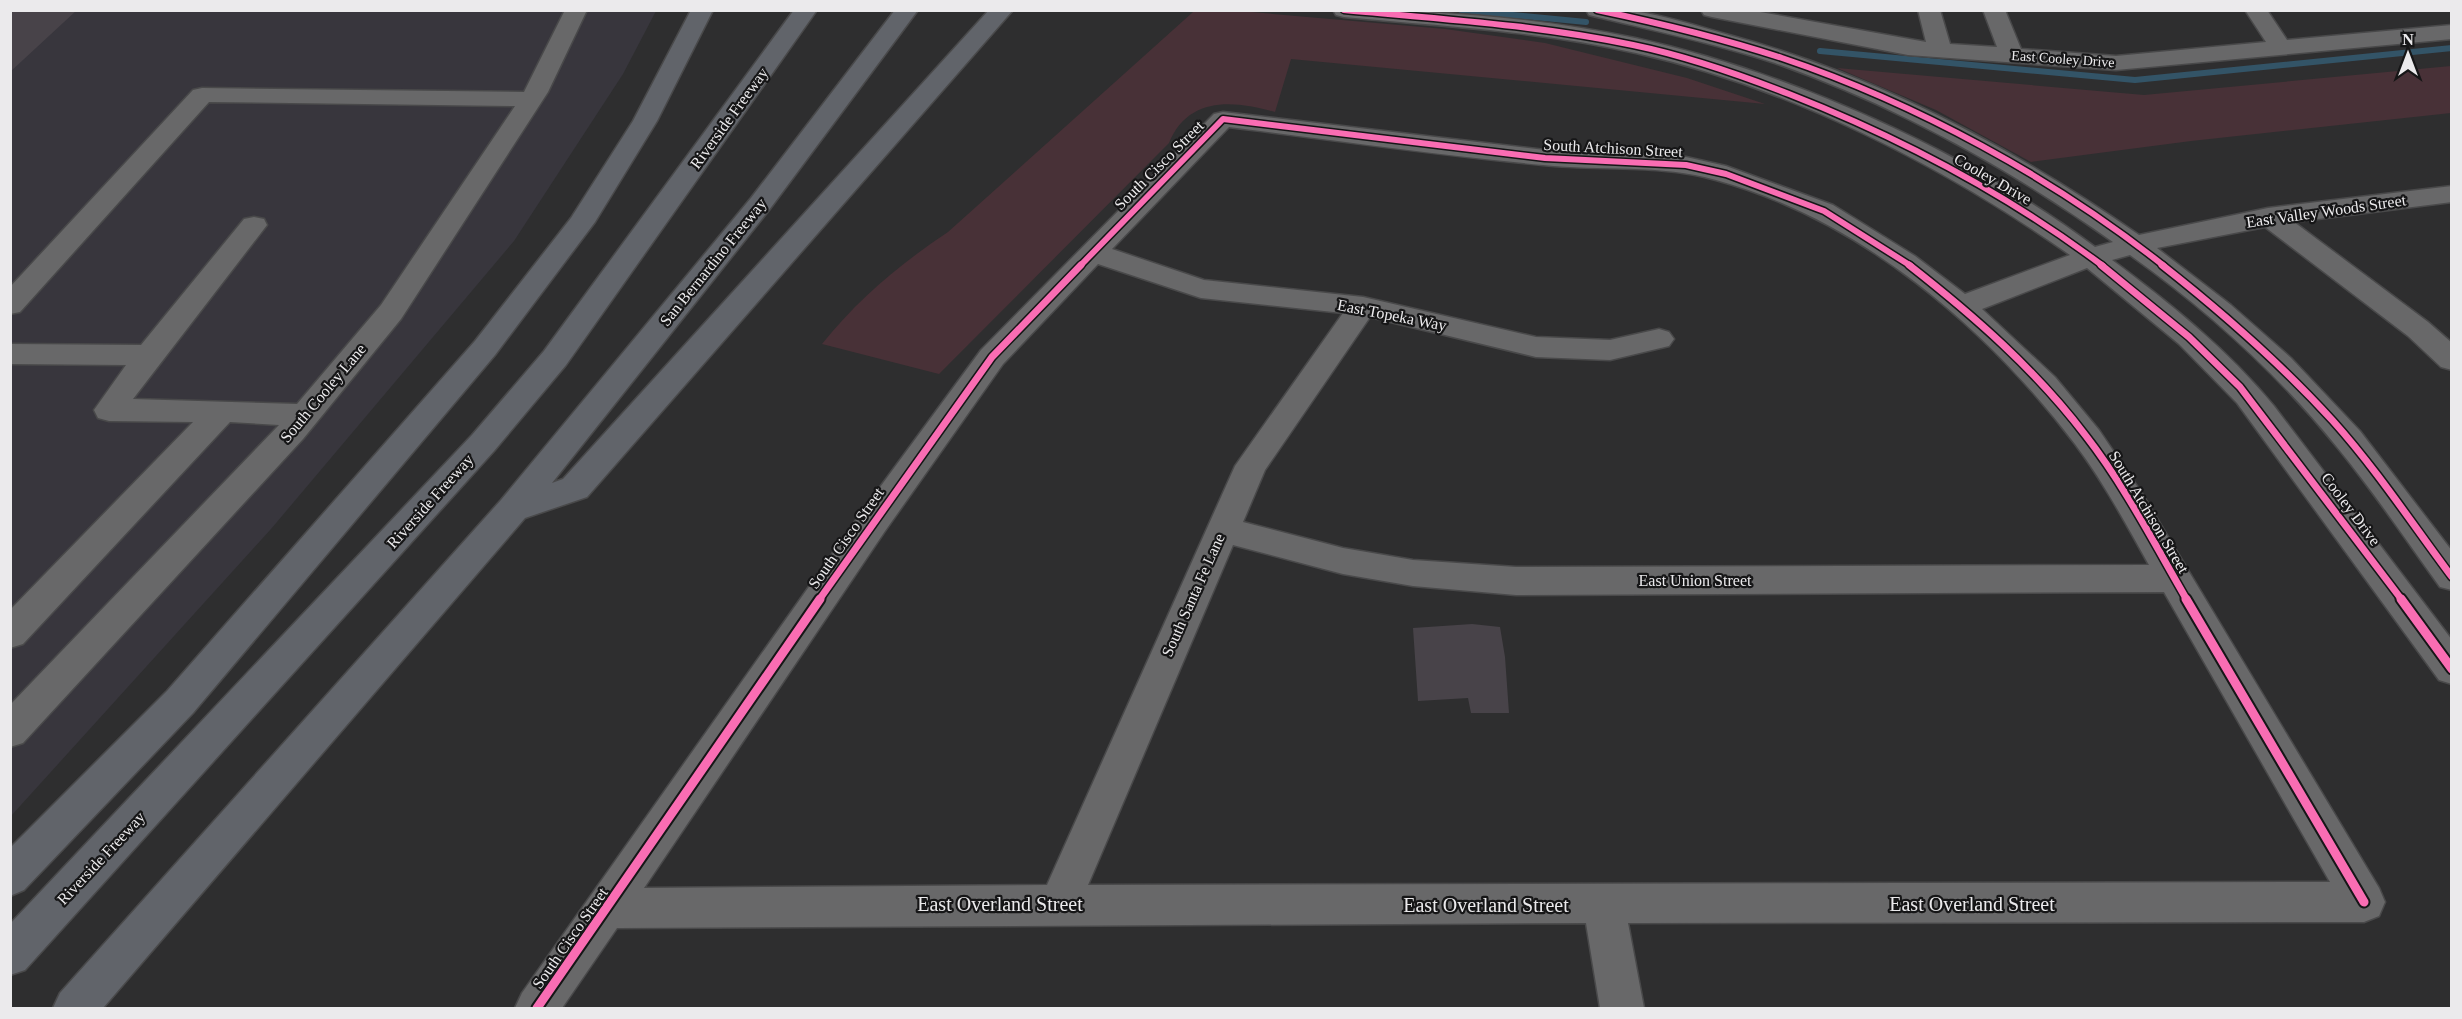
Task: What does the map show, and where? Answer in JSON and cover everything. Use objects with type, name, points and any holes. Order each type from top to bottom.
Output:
[{"type":"highway","points":[[10,878],[180,702],[485,348],[582,222],[645,121],[702,10]]},
{"type":"highway","name":"Riverside Freeway","points":[[10,955],[333,607],[526,392],[604,291],[806,10]]},
{"type":"highway","points":[[75,1008],[513,509],[575,488],[1002,10]]},
{"type":"highway","name":"San Bernardino Freeway","points":[[513,509],[767,195],[906,12]]},
{"type":"street","name":"South Cooley Lane","points":[[10,731],[305,415],[391,312],[531,99],[576,10]]},
{"type":"street","name":"Cooley Drive","points":[[1344,10],[1574,35],[1634,46],[1732,73],[1810,101],[1886,134],[1994,192],[2093,256],[2177,324],[2243,390],[2340,515],[2451,669]]},
{"type":"street","name":"Cooley Drive","points":[[1597,10],[1679,28],[1808,67],[1924,118],[2024,173],[2137,246],[2235,324],[2333,422],[2451,577]]},
{"type":"street","name":"East Cooley Drive","points":[[1712,10],[1908,48],[2116,63],[2451,33]]},
{"type":"street","points":[[1929,10],[1940,50]]},
{"type":"street","points":[[1994,10],[2012,56]]},
{"type":"street","points":[[2256,10],[2281,48]]},
{"type":"street","points":[[1732,73],[1792,27]]},
{"type":"street","points":[[10,305],[202,95],[531,99]]},
{"type":"street","name":"South Cisco Street","points":[[537,1008],[873,522],[992,357],[1223,119]]},
{"type":"street","name":"South Atchison Street","points":[[1223,119],[1545,158],[1686,165],[1726,174],[1824,211],[1905,262],[1962,306],[2044,384],[2088,438],[2129,501],[2364,902]]},
{"type":"street","name":"East Valley Woods Street","points":[[1962,306],[2093,256],[2268,216],[2451,194]]},
{"type":"street","points":[[2268,216],[2401,316],[2451,360]]},
{"type":"street","points":[[254,225],[148,355],[109,410],[222,411],[305,415]]},
{"type":"street","name":"East Topeka Way","points":[[1092,252],[1201,289],[1363,306],[1536,346],[1610,350],[1659,339]]},
{"type":"street","name":"South Santa Fe Lane","points":[[1059,904],[1251,466],[1363,306]]},
{"type":"street","points":[[10,354],[148,355]]},
{"type":"street","points":[[10,634],[222,411]]},
{"type":"street","name":"East Union Street","points":[[1222,529],[1355,563],[1413,573],[1516,581],[2173,578]]},
{"type":"street","name":"East Overland Street","points":[[607,908],[1059,904],[1604,905],[2364,902]]},
{"type":"street","points":[[1604,905],[1622,1008]]},
{"type":"shaded area","points":[[11,11],[656,11],[623,74],[514,241],[271,529],[11,816]]},
{"type":"shaded area","points":[[1240,11],[1445,29],[1545,43],[1687,78],[1765,104],[1291,59],[1275,112],[1228,104],[1200,109],[1188,117],[1177,128],[1169,143],[939,374],[822,344],[880,283],[948,232],[1193,12]]},
{"type":"shaded area","points":[[2451,66],[2451,113],[2191,141],[2031,162],[1936,110],[1837,68],[2144,95]]},
{"type":"building","points":[[10,10],[77,10],[10,72]]},
{"type":"building","points":[[1472,624],[1500,627],[1505,657],[1509,713],[1471,713],[1468,698],[1418,701],[1413,628]]},
{"type":"waterway","points":[[1461,10],[1586,22]]},
{"type":"waterway","points":[[1820,51],[2135,80],[2452,48]]},
{"type":"cycle path","points":[[1344,10],[1489,24],[1598,38],[1683,58],[1763,84],[1894,139],[1958,172],[2019,208],[2078,248],[2135,291],[2189,337],[2240,387],[2263,414],[2452,669]]},
{"type":"cycle path","points":[[1597,10],[1729,42],[1807,67],[1878,96],[1950,130],[2021,170],[2091,214],[2158,261],[2221,312],[2280,366],[2349,439],[2452,577]]},
{"type":"cycle path","points":[[537,1008],[873,522],[992,357],[1223,119],[1545,158],[1686,165],[1726,174],[1824,211],[1905,262],[1962,306],[2044,384],[2088,438],[2129,501],[2364,902]]}]
